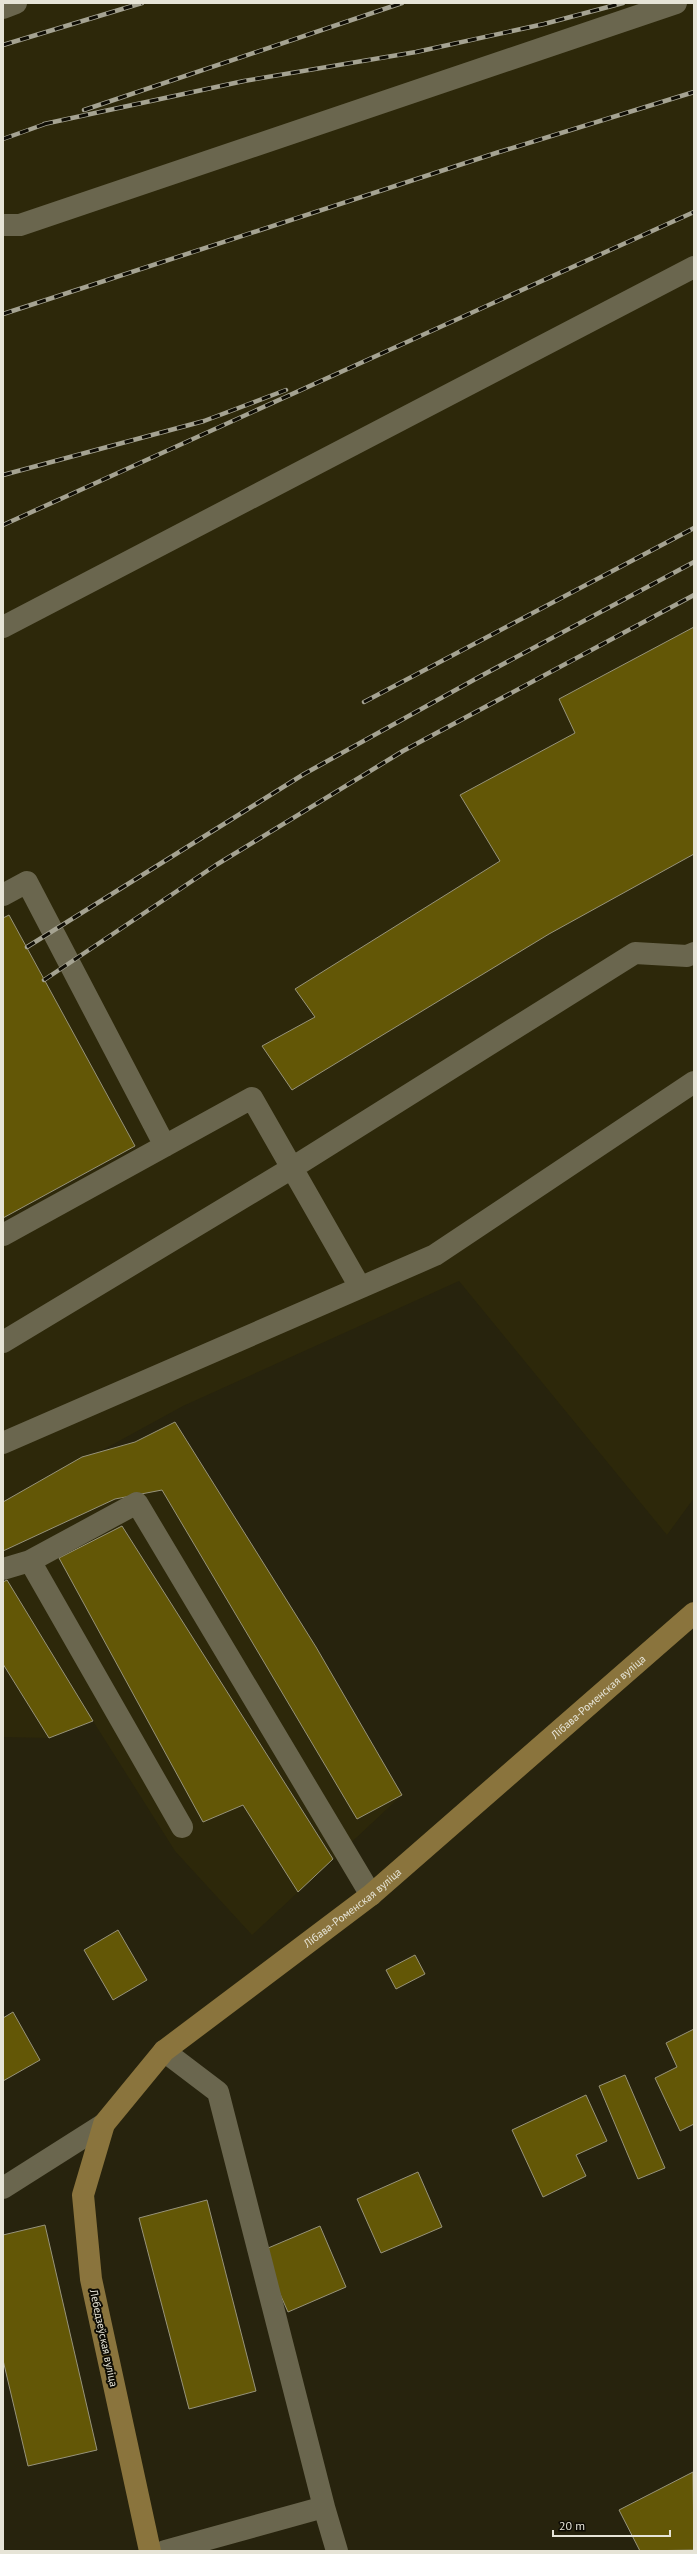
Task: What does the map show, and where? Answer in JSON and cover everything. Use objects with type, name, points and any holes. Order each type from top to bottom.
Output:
[{"type":"main road","name":"Лібава-Роменская вуліца","points":[[104,2124],[164,2051],[370,1895],[694,1613]]},
{"type":"main road","name":"Лебедзеўская вуліца","points":[[104,2124],[83,2195],[91,2279],[150,2551]]},
{"type":"lane","points":[[3,8],[16,3]]},
{"type":"lane","points":[[3,226],[20,225],[676,3]]},
{"type":"lane","points":[[3,627],[694,267]]},
{"type":"lane","points":[[3,895],[27,882],[165,1146]]},
{"type":"lane","points":[[3,1342],[292,1168],[635,953],[688,956],[694,953]]},
{"type":"lane","points":[[3,1443],[435,1255],[694,1082]]},
{"type":"lane","points":[[3,1235],[252,1098],[360,1287]]},
{"type":"lane","points":[[3,1569],[30,1560],[136,1503],[370,1895]]},
{"type":"lane","points":[[30,1560],[182,1827]]},
{"type":"lane","points":[[164,2051],[218,2092],[324,2507],[337,2551]]},
{"type":"lane","name":"Лібава-Роменская вуліца","points":[[3,2188],[104,2124]]},
{"type":"lane","points":[[164,2551],[324,2507]]},
{"type":"shaded area","points":[[3,3],[694,3],[694,1498],[667,1535],[459,1281],[183,1406],[99,1452],[135,1442],[175,1422],[316,1647],[402,1795],[252,1935],[175,1851],[93,1721],[49,1738],[3,1737]]},
{"type":"building","points":[[694,627],[694,854],[549,934],[292,1090],[262,1046],[315,1017],[295,989],[500,861],[460,795],[575,733],[559,699]]},
{"type":"building","points":[[9,915],[135,1146],[3,1218],[3,918]]},
{"type":"building","points":[[175,1422],[316,1647],[402,1795],[357,1819],[162,1490],[115,1499],[3,1551],[3,1502],[82,1457],[135,1442]]},
{"type":"building","points":[[122,1526],[333,1859],[298,1892],[243,1805],[203,1822],[59,1558]]},
{"type":"building","points":[[7,1580],[93,1721],[49,1738],[3,1664],[3,1582]]},
{"type":"building","points":[[118,1930],[147,1980],[113,2000],[84,1950]]},
{"type":"building","points":[[415,1955],[425,1974],[396,1989],[386,1970]]},
{"type":"building","points":[[13,2012],[40,2060],[3,2081],[3,2018]]},
{"type":"building","points":[[694,2029],[694,2124],[680,2131],[655,2078],[677,2067],[666,2043]]},
{"type":"building","points":[[625,2075],[665,2168],[638,2179],[599,2086]]},
{"type":"building","points":[[586,2095],[607,2141],[576,2155],[586,2176],[543,2197],[512,2130]]},
{"type":"building","points":[[418,2172],[442,2227],[381,2253],[357,2199]]},
{"type":"building","points":[[207,2200],[256,2391],[189,2409],[139,2218]]},
{"type":"building","points":[[45,2225],[97,2450],[28,2466],[3,2360],[3,2235]]},
{"type":"building","points":[[320,2226],[346,2287],[288,2312],[261,2251]]},
{"type":"building","points":[[693,2472],[694,2550],[640,2551],[619,2510]]},
{"type":"railway","points":[[3,45],[142,3]]},
{"type":"railway","points":[[84,110],[402,3]]},
{"type":"railway","points":[[44,124],[244,81],[416,52],[544,24],[623,3]]},
{"type":"railway","points":[[3,314],[496,153],[694,92]]},
{"type":"railway","points":[[3,139],[48,123]]},
{"type":"railway","points":[[3,525],[694,212]]},
{"type":"railway","points":[[3,475],[204,421],[286,390]]},
{"type":"railway","points":[[364,702],[694,528]]},
{"type":"railway","points":[[27,947],[304,774],[479,677],[694,562]]},
{"type":"railway","points":[[44,980],[216,865],[403,751],[694,595]]}]
